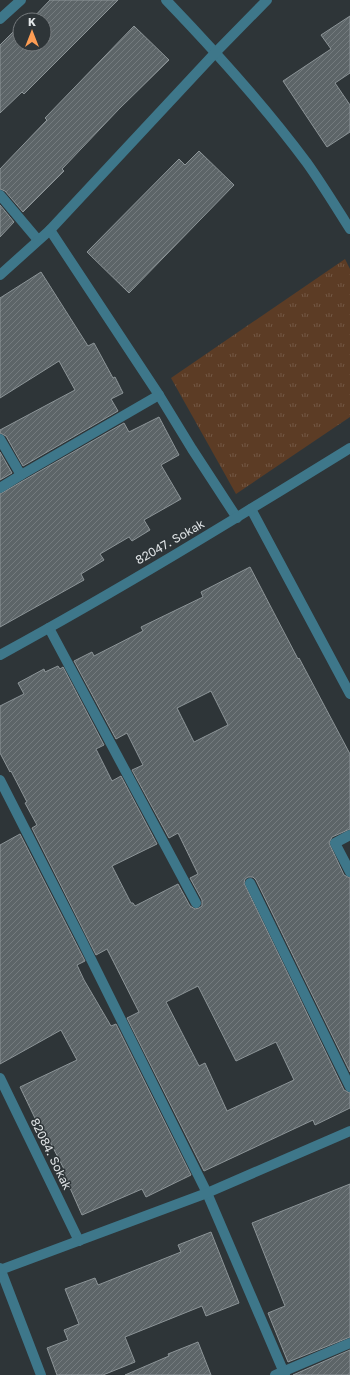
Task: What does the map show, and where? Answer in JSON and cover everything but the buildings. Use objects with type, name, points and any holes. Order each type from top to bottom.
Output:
[{"type":"street","points":[[0,19],[20,0]]},
{"type":"street","points":[[166,0],[216,52],[256,98],[307,163],[350,229]]},
{"type":"street","points":[[0,275],[50,230],[216,52],[267,0]]},
{"type":"street","points":[[0,195],[38,240]]},
{"type":"street","points":[[50,230],[159,395],[192,450],[237,518]]},
{"type":"street","points":[[0,488],[21,474],[159,395]]},
{"type":"street","points":[[0,439],[21,474]]},
{"type":"street","name":"82047. Sokak","points":[[0,655],[237,518],[350,448]]},
{"type":"street","points":[[251,509],[350,694]]},
{"type":"street","points":[[49,628],[196,903]]},
{"type":"street","points":[[0,780],[207,1193],[281,1374],[350,1343]]},
{"type":"street","points":[[350,834],[335,843],[350,872]]},
{"type":"street","points":[[250,883],[350,1087]]},
{"type":"street","name":"82084. Sokak","points":[[0,1078],[79,1241]]},
{"type":"street","points":[[41,1375],[0,1269],[207,1193],[350,1131]]},
{"type":"green space","points":[[345,259],[350,269],[350,417],[236,494],[171,378]]}]
